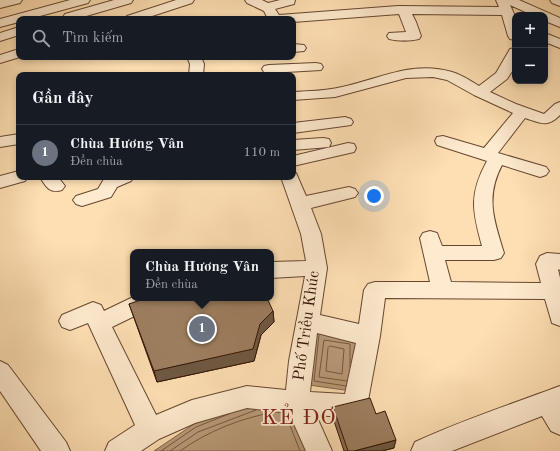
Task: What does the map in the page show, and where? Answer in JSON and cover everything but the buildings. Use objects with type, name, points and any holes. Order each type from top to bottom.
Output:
[{"type":"street","points":[[0,4],[16,0]]},
{"type":"street","points":[[26,16],[84,0]]},
{"type":"street","points":[[90,0],[100,8]]},
{"type":"street","points":[[72,16],[127,0]]},
{"type":"street","points":[[159,15],[188,0]]},
{"type":"street","points":[[253,0],[267,7],[273,16]]},
{"type":"street","points":[[556,0],[560,2]]},
{"type":"street","points":[[267,7],[290,2]]},
{"type":"street","points":[[296,16],[376,5],[508,11]]},
{"type":"street","points":[[394,36],[414,36],[410,22],[401,5]]},
{"type":"street","points":[[410,22],[508,11]]},
{"type":"street","points":[[508,11],[512,25]]},
{"type":"street","points":[[548,18],[560,23]]},
{"type":"street","points":[[0,23],[16,19]]},
{"type":"street","points":[[0,37],[16,32]]},
{"type":"street","points":[[548,38],[560,44]]},
{"type":"street","points":[[548,52],[560,56]]},
{"type":"street","points":[[0,59],[16,54]]},
{"type":"street","points":[[479,92],[501,79],[512,59]]},
{"type":"street","points":[[195,60],[197,64],[196,72]]},
{"type":"street","points":[[269,67],[316,67]]},
{"type":"street","points":[[296,96],[342,92],[394,74],[408,72],[448,76],[522,112],[547,119],[560,107]]},
{"type":"street","points":[[442,290],[432,246],[494,253],[484,217],[482,195],[492,157],[522,112]]},
{"type":"street","points":[[296,128],[345,122]]},
{"type":"street","points":[[296,159],[325,148],[331,138],[327,124]]},
{"type":"street","points":[[0,142],[16,139]]},
{"type":"street","points":[[443,141],[540,172]]},
{"type":"street","points":[[296,145],[325,148],[348,148]]},
{"type":"street","points":[[0,182],[16,178]]},
{"type":"street","points":[[82,200],[105,193],[110,183],[118,180]]},
{"type":"street","name":"Phố Triều Khúc","points":[[291,180],[311,234],[317,268],[301,360],[297,403],[319,451]]},
{"type":"street","points":[[300,204],[349,193]]},
{"type":"street","points":[[560,262],[547,261],[546,264],[560,317]]},
{"type":"street","points":[[274,270],[317,268]]},
{"type":"street","points":[[118,451],[150,430],[192,412],[246,397],[276,399],[297,403],[355,406],[369,336],[375,290],[553,290]]},
{"type":"street","points":[[99,323],[148,301]]},
{"type":"street","points":[[70,321],[93,312],[150,430]]},
{"type":"street","points":[[308,322],[369,336]]},
{"type":"street","points":[[0,372],[52,449]]},
{"type":"street","points":[[424,451],[453,437],[556,408]]},
{"type":"water","points":[[315,329],[360,336],[358,392],[309,385]]},
{"type":"water","points":[[278,397],[316,451],[154,451],[194,424],[240,406]]},
{"type":"place","name":"Chùa Hương Vân","points":[[202,329]]},
{"type":"district","name":"KẺ ĐƠ","points":[[299,418]]}]
